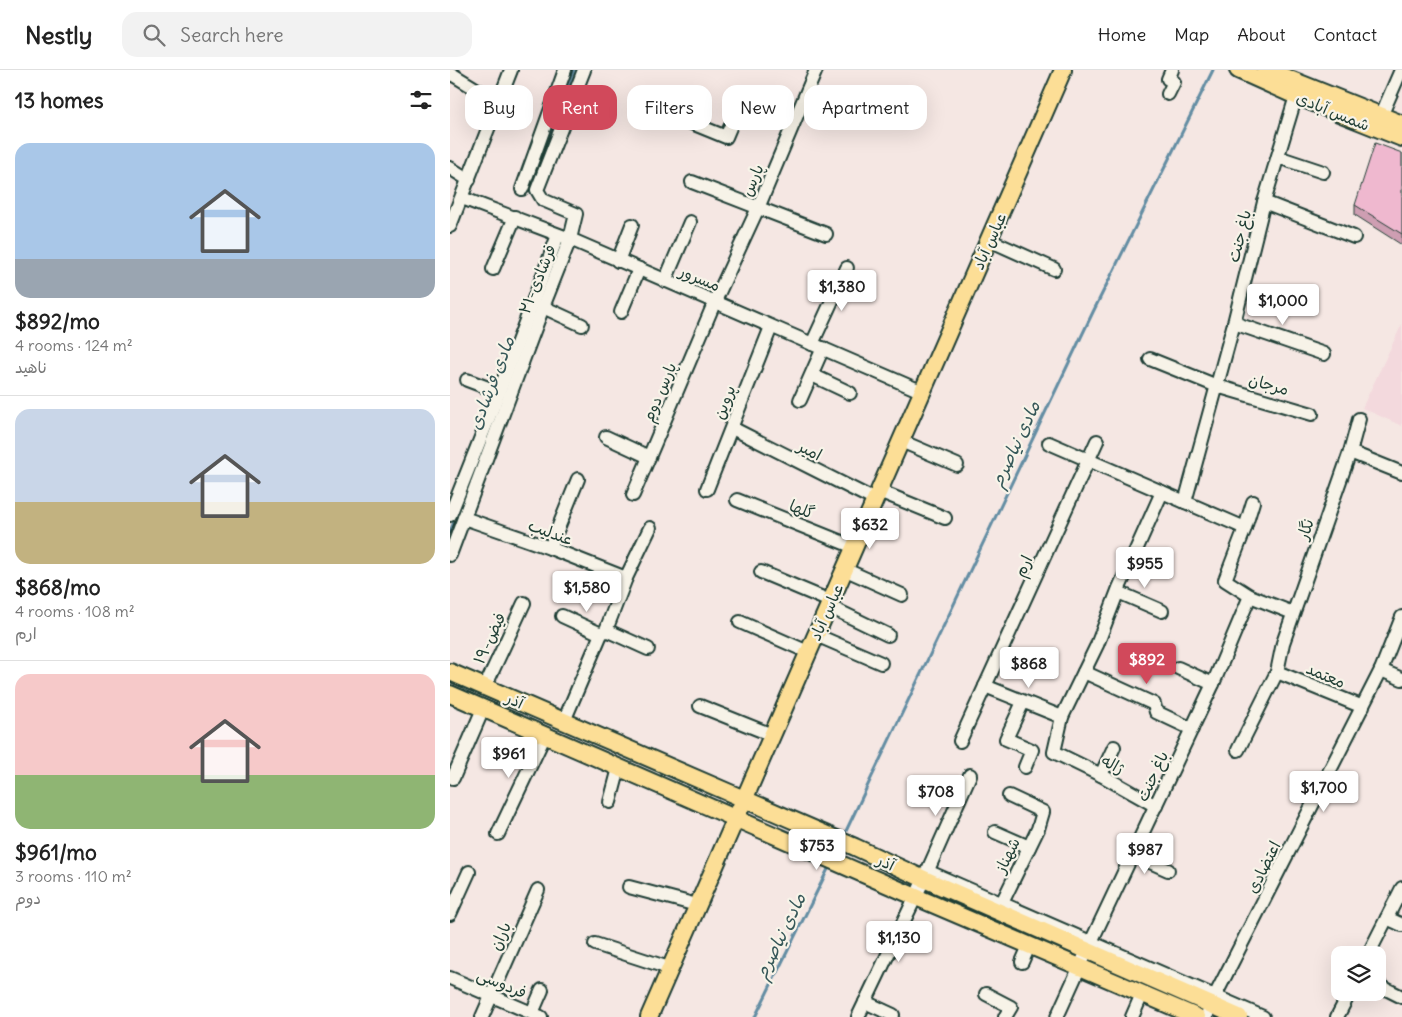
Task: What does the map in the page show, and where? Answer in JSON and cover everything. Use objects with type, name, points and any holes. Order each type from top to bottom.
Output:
[{"type":"main road","name":"عباس آباد","points":[[648,1017],[1063,70]]},
{"type":"main road","name":"شمس آبادی","points":[[1238,70],[1296,96],[1378,122],[1402,124]]},
{"type":"main road","name":"شمس آبادی","points":[[1267,70],[1292,75],[1378,122],[1402,138]]},
{"type":"main road","name":"آذر","points":[[450,672],[486,684],[743,800],[1000,907],[1089,946],[1211,1006],[1239,1017]]},
{"type":"main road","name":"آذر","points":[[450,694],[1197,1017]]},
{"type":"main road","points":[[846,866],[855,847]]},
{"type":"street","points":[[506,85],[511,70]]},
{"type":"street","points":[[522,190],[565,70]]},
{"type":"street","name":"۲۱-فرشادی","points":[[450,555],[570,239],[576,214],[543,200],[537,190],[584,70]]},
{"type":"street","name":"پارس","points":[[794,122],[816,70]]},
{"type":"street","points":[[1168,94],[1174,82],[1168,79],[1172,70]]},
{"type":"street","points":[[1378,122],[1401,70]]},
{"type":"street","points":[[450,74],[469,85]]},
{"type":"street","name":"باغ جنت","points":[[1185,502],[1234,323],[1264,202],[1296,96]]},
{"type":"street","points":[[450,226],[488,130]]},
{"type":"street","points":[[709,130],[726,137],[729,130]]},
{"type":"street","name":"پارس","points":[[714,301],[758,208],[790,130]]},
{"type":"street","points":[[1278,157],[1323,172]]},
{"type":"street","points":[[450,168],[469,180]]},
{"type":"street","points":[[692,182],[826,234]]},
{"type":"street","name":"مسرور","points":[[462,198],[570,239],[923,392]]},
{"type":"street","points":[[1264,202],[1354,237]]},
{"type":"street","points":[[493,269],[514,217]]},
{"type":"street","points":[[664,281],[690,222]]},
{"type":"street","points":[[618,261],[632,225]]},
{"type":"street","points":[[450,515],[454,491],[499,392],[558,235]]},
{"type":"street","points":[[989,240],[1054,269]]},
{"type":"street","points":[[800,400],[812,375],[817,346],[847,268]]},
{"type":"street","points":[[621,312],[639,270]]},
{"type":"street","name":"پارس دوم","points":[[633,495],[714,301]]},
{"type":"street","points":[[543,307],[582,326]]},
{"type":"street","points":[[1234,323],[1324,354]]},
{"type":"street","name":"پروین","points":[[707,489],[771,327]]},
{"type":"street","name":"مرجان","points":[[1150,359],[1217,386],[1312,414]]},
{"type":"street","points":[[812,375],[850,393]]},
{"type":"street","points":[[466,380],[499,392]]},
{"type":"street","name":"نگار","points":[[1238,750],[1277,672],[1283,643],[1350,452],[1359,418]]},
{"type":"street","name":"امیر","points":[[732,428],[877,495],[945,518]]},
{"type":"street","points":[[606,437],[649,457]]},
{"type":"street","points":[[901,441],[957,465]]},
{"type":"street","name":"ارم","points":[[960,742],[1097,441]]},
{"type":"street","points":[[1049,443],[1245,528]]},
{"type":"street","points":[[1350,452],[1402,473]]},
{"type":"street","points":[[550,548],[578,479]]},
{"type":"street","points":[[985,686],[1062,717],[1098,645],[1118,592],[1162,492]]},
{"type":"street","name":"گلها","points":[[737,500],[854,547]]},
{"type":"street","points":[[1253,502],[1225,580],[1250,596],[1293,613]]},
{"type":"street","name":"عندلیب","points":[[464,518],[550,548],[626,578]]},
{"type":"street","points":[[565,719],[626,578],[650,528]]},
{"type":"street","points":[[844,569],[902,595]]},
{"type":"street","points":[[761,572],[829,604],[888,635]]},
{"type":"street","points":[[1118,592],[1162,610]]},
{"type":"street","name":"باغ جنت","points":[[1057,1017],[1213,684],[1250,596]]},
{"type":"street","name":"۱۹-فیض","points":[[486,684],[524,603]]},
{"type":"street","points":[[562,616],[648,649]]},
{"type":"street","name":"اعتضادی","points":[[1211,1006],[1381,670],[1402,617]]},
{"type":"street","points":[[740,622],[808,652]]},
{"type":"street","points":[[816,635],[881,663]]},
{"type":"street","name":"آذر","points":[[450,665],[486,684]]},
{"type":"street","points":[[1178,668],[1213,684]]},
{"type":"street","points":[[1381,670],[1402,679]]},
{"type":"street","points":[[1084,672],[1154,704],[1156,712],[1192,729]]},
{"type":"street","name":"معتمد","points":[[1277,672],[1362,707]]},
{"type":"street","points":[[1023,702],[1006,739],[1032,750],[1025,767]]},
{"type":"street","points":[[700,706],[772,735]]},
{"type":"street","points":[[453,778],[483,709]]},
{"type":"street","name":"ژاله","points":[[1062,717],[1054,752],[1101,775],[1156,806]]},
{"type":"street","points":[[498,834],[545,736]]},
{"type":"street","points":[[1101,775],[1114,747]]},
{"type":"street","points":[[610,802],[619,768]]},
{"type":"street","points":[[858,1017],[916,897],[970,775]]},
{"type":"street","name":"شهناز","points":[[1000,907],[1038,829],[1043,812],[1009,796]]},
{"type":"street","points":[[995,832],[1029,847]]},
{"type":"street","points":[[1132,854],[1168,870]]},
{"type":"street","points":[[450,914],[469,872]]},
{"type":"street","points":[[629,887],[697,905]]},
{"type":"street","points":[[1373,946],[1402,888]]},
{"type":"street","name":"باران","points":[[482,1017],[538,890]]},
{"type":"street","points":[[1387,918],[1402,925]]},
{"type":"street","points":[[595,944],[669,968]]},
{"type":"street","points":[[1022,962],[1030,946]]},
{"type":"street","name":"فردوسی","points":[[450,978],[537,1015]]},
{"type":"street","points":[[1386,989],[1402,997]]},
{"type":"street","points":[[537,1015],[542,990]]},
{"type":"street","points":[[986,994],[1010,1007],[1005,1017]]},
{"type":"street","points":[[1132,1017],[1142,994]]},
{"type":"street","points":[[1337,1017],[1345,1001]]},
{"type":"street","points":[[865,1002],[893,1015]]},
{"type":"street","name":"آذر","points":[[1211,1006],[1263,1017]]},
{"type":"shaded area","points":[[1402,324],[1402,426],[1362,408]]},
{"type":"building","points":[[1375,143],[1402,153],[1402,234],[1355,205]]},
{"type":"waterway","name":"مادی فرشادی","points":[[539,169],[574,70]]},
{"type":"waterway","name":"مادی نیاصرم","points":[[846,831],[1093,312],[1213,70]]},
{"type":"waterway","name":"مادی فرشادی","points":[[450,532],[456,516]]},
{"type":"waterway","name":"مادی نیاصرم","points":[[755,1017],[829,867]]}]
